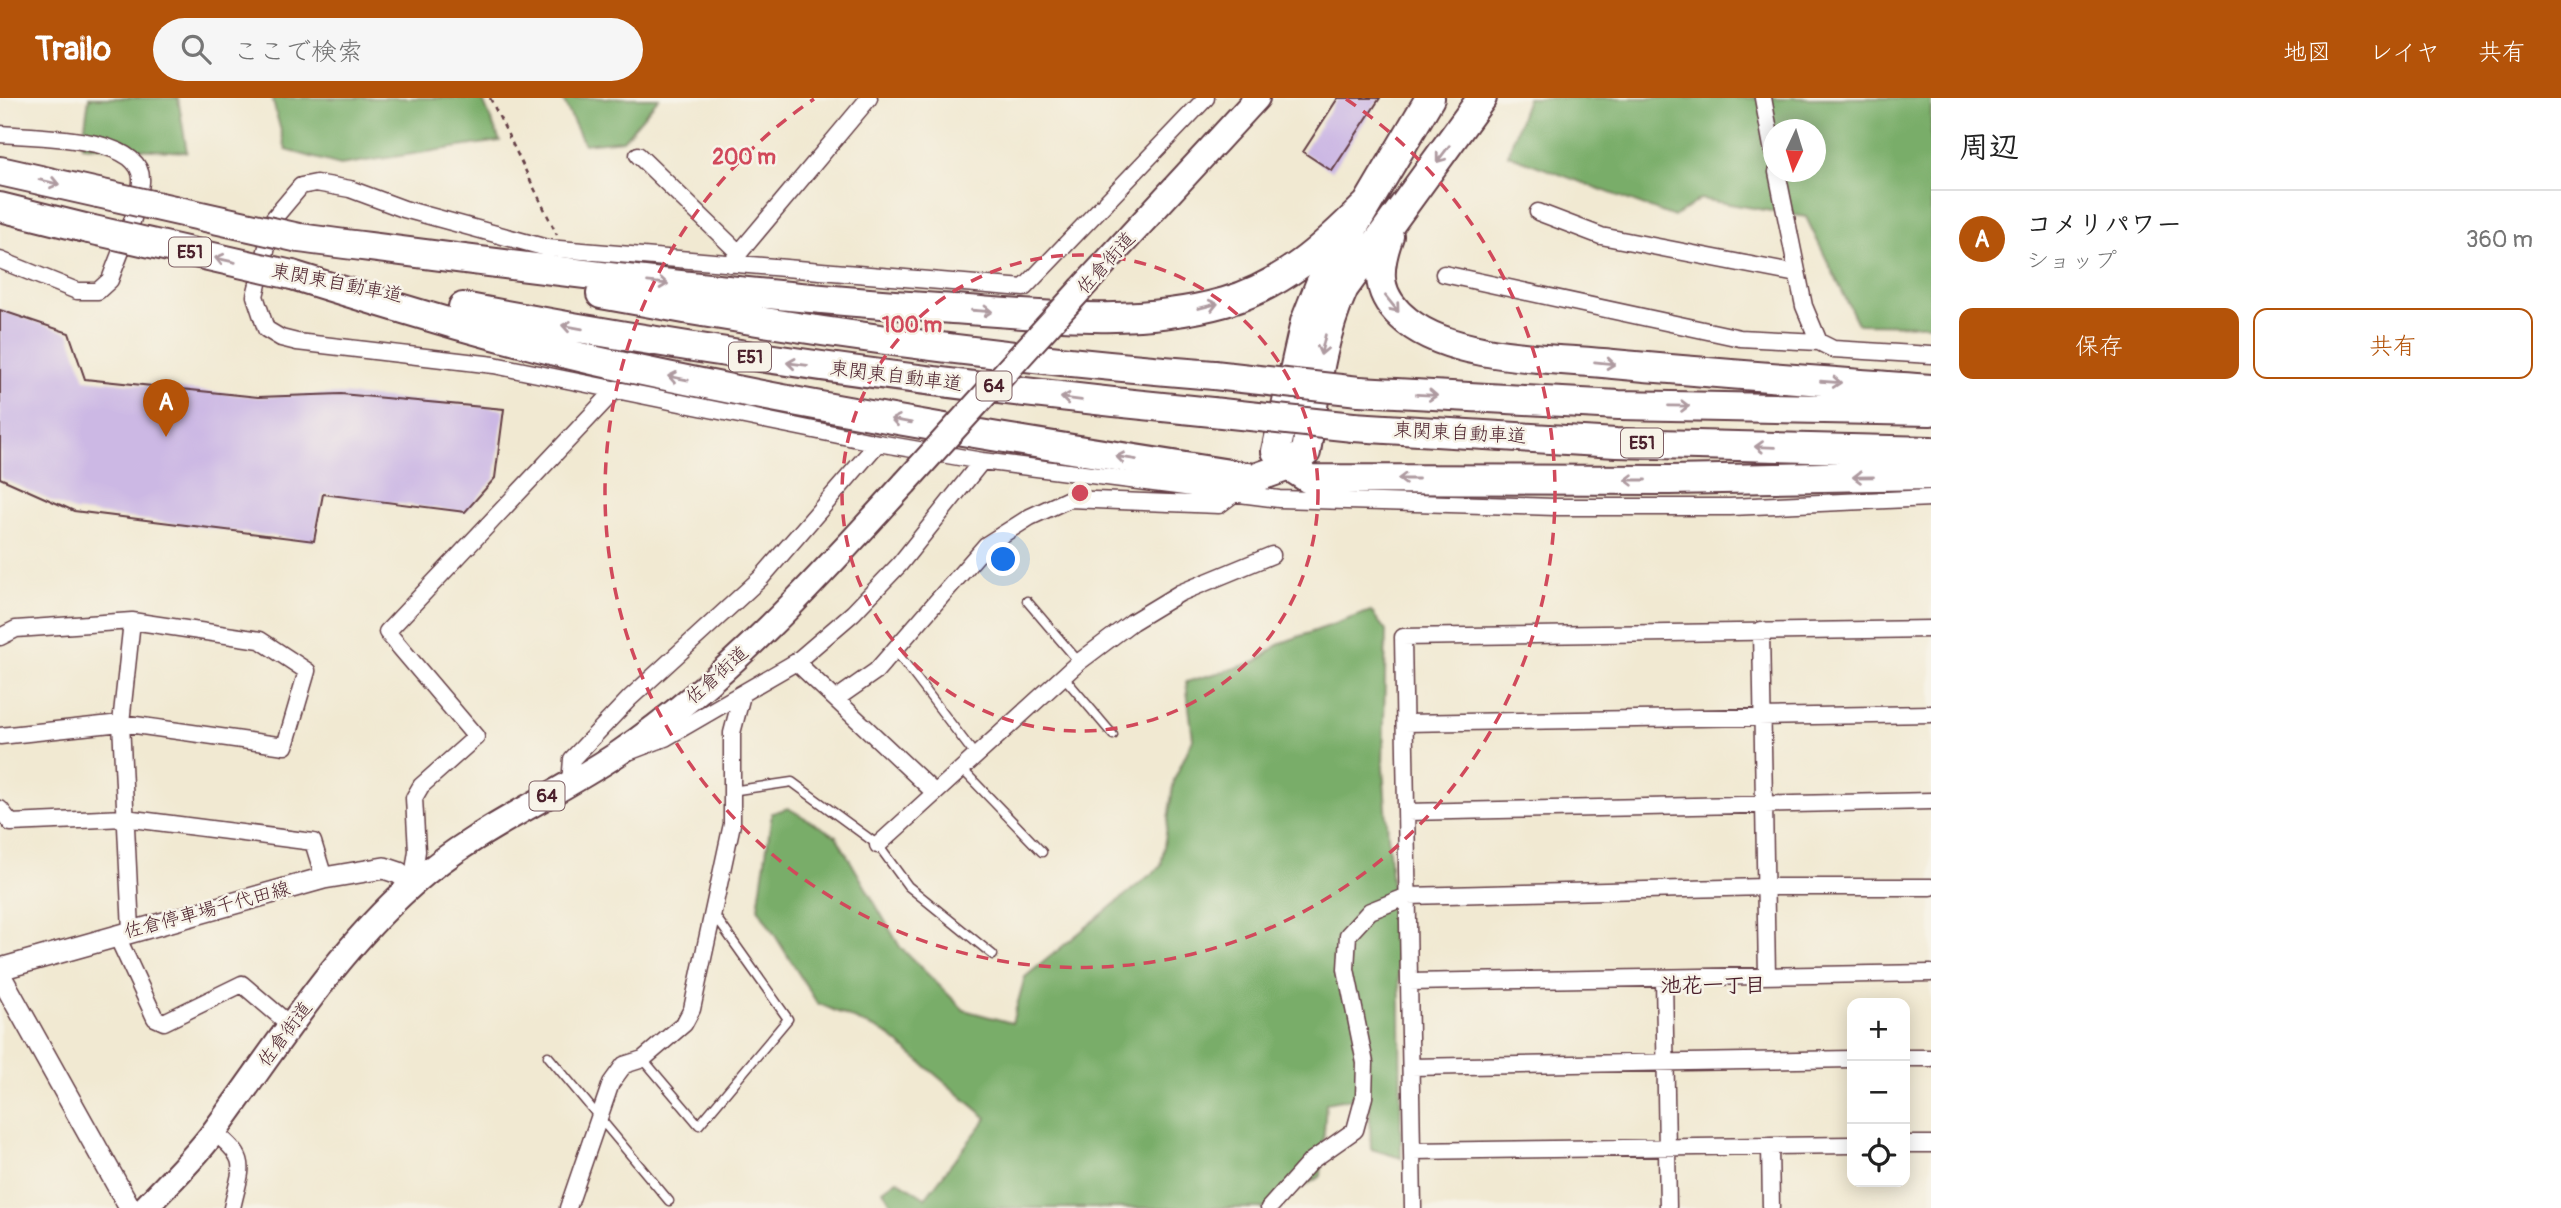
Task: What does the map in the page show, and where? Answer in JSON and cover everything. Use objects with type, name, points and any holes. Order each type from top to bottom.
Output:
[{"type":"highway","points":[[1430,98],[1320,284],[1305,322],[1276,451],[1289,466],[1309,479],[1669,480],[1931,475]]},
{"type":"highway","points":[[292,275],[396,307],[621,366],[883,418],[1255,478],[1289,466],[1306,452],[1329,321],[1344,288],[1482,98]]},
{"type":"highway","name":"東関東自動車道","points":[[0,171],[299,238],[761,324],[1083,365],[1214,375],[1359,391],[1619,405],[1931,411]]},
{"type":"highway","points":[[299,238],[628,280],[798,297],[1120,318],[1153,317],[1188,311],[1259,290],[1317,254],[1365,206]]},
{"type":"highway","name":"東関東自動車道","points":[[0,207],[292,275],[759,359],[1079,400],[1353,427],[1616,443],[1931,451]]},
{"type":"highway","points":[[1396,217],[1379,265],[1385,298],[1407,321],[1454,344],[1510,354],[1931,389]]},
{"type":"main road","name":"佐倉街道","points":[[145,1208],[215,1132],[290,1025],[349,950],[412,884],[461,847],[618,753],[670,716],[725,669],[803,595],[1257,98]]},
{"type":"main road","name":"佐倉停車場千代田線","points":[[0,970],[123,932],[324,878],[384,868],[399,873],[412,884]]},
{"type":"main road","points":[[0,975],[130,1208]]},
{"type":"street","points":[[734,258],[869,98]]},
{"type":"street","points":[[1206,98],[1024,288],[734,258],[565,250],[404,209],[350,189],[316,183],[301,186],[274,218],[255,296],[266,329],[281,338],[494,365],[878,443],[982,461],[1279,499],[1555,507],[1730,507],[1931,498]]},
{"type":"street","points":[[1763,98],[1767,119]]},
{"type":"street","points":[[0,134],[112,146],[136,162],[142,180],[110,280],[98,290],[77,292],[0,260]]},
{"type":"street","points":[[638,155],[734,258]]},
{"type":"street","points":[[1779,182],[1804,306],[1819,342]]},
{"type":"street","points":[[1538,212],[1601,236],[1797,274]]},
{"type":"street","points":[[1444,274],[1740,338],[1819,342],[1833,349],[1931,355]]},
{"type":"street","points":[[412,884],[416,850],[414,798],[421,786],[476,737],[387,632],[617,389]]},
{"type":"street","points":[[570,783],[572,759],[630,698],[761,578],[878,443]]},
{"type":"street","points":[[618,753],[641,749],[665,738],[796,662],[853,613],[899,565],[982,461]]},
{"type":"street","points":[[836,699],[876,671],[986,545],[1030,517],[1069,499],[1219,505],[1235,493]]},
{"type":"street","points":[[878,845],[1063,676],[1132,622],[1181,593],[1272,555]]},
{"type":"street","points":[[0,637],[16,629],[132,621],[260,640],[307,671],[285,746],[121,723],[0,736]]},
{"type":"street","points":[[132,621],[121,723],[125,818],[123,932],[155,1018],[164,1022],[242,984],[290,1025]]},
{"type":"street","points":[[1413,1208],[1404,637],[1931,629]]},
{"type":"street","points":[[1761,630],[1767,976]]},
{"type":"street","points":[[796,662],[934,792]]},
{"type":"street","points":[[568,1208],[601,1119],[611,1083],[624,1065],[643,1059],[684,1024],[692,1009],[711,911],[732,824],[732,733],[742,695]]},
{"type":"street","points":[[1405,723],[1931,714]]},
{"type":"street","points":[[1407,812],[1764,802],[1931,801]]},
{"type":"street","points":[[0,809],[11,823],[125,818],[313,842],[324,878]]},
{"type":"street","points":[[1269,1208],[1311,1161],[1355,1130],[1364,1097],[1365,1063],[1346,969],[1348,935],[1370,911],[1408,896],[1765,887],[1931,887]]},
{"type":"street","points":[[1409,982],[1931,973]]},
{"type":"street","points":[[1664,978],[1668,1208]]},
{"type":"street","points":[[1910,1058],[1931,1058]]},
{"type":"street","points":[[1411,1067],[1847,1059]]},
{"type":"street","points":[[215,1132],[236,1149],[242,1164],[232,1208]]},
{"type":"street","points":[[1910,1144],[1931,1143]]},
{"type":"street","points":[[1412,1152],[1847,1145]]},
{"type":"street","points":[[1770,1146],[1771,1208]]},
{"type":"lane","points":[[1027,601],[1079,662]]},
{"type":"lane","points":[[894,649],[975,755]]},
{"type":"lane","points":[[1063,676],[1113,735]]},
{"type":"lane","points":[[961,768],[1042,852]]},
{"type":"lane","points":[[731,792],[792,782],[878,845],[908,886],[993,955]]},
{"type":"lane","points":[[643,1059],[699,1125],[788,1019],[711,911]]},
{"type":"lane","points":[[548,1056],[669,1201]]},
{"type":"path","points":[[490,98],[565,250]]},
{"type":"green space","points":[[89,98],[178,98],[187,152],[82,146]]},
{"type":"green space","points":[[272,98],[482,98],[500,141],[340,165],[286,150]]},
{"type":"green space","points":[[562,98],[659,98],[623,140],[584,144]]},
{"type":"green space","points":[[1527,98],[1931,98],[1931,325],[1858,324],[1806,217],[1700,199],[1674,217],[1508,155]]},
{"type":"green space","points":[[1371,611],[1386,631],[1383,767],[1400,997],[1401,1158],[1371,1149],[1369,1095],[1326,1103],[1321,1176],[1269,1208],[894,1208],[883,1190],[897,1180],[925,1198],[987,1118],[886,1033],[817,1003],[758,908],[772,813],[788,808],[836,836],[900,947],[964,1010],[1012,1023],[1025,977],[1161,866],[1174,780],[1193,739],[1186,682],[1256,662],[1281,643]]},
{"type":"building","points":[[1338,98],[1380,98],[1332,171],[1303,152]]},
{"type":"building","points":[[0,310],[69,333],[85,379],[258,397],[341,394],[504,409],[495,478],[465,512],[323,494],[314,541],[74,511],[0,478]]},
{"type":"place","name":"コメリパワー","points":[[166,437]]},
{"type":"district","name":"池花一丁目","points":[[1713,985]]}]
